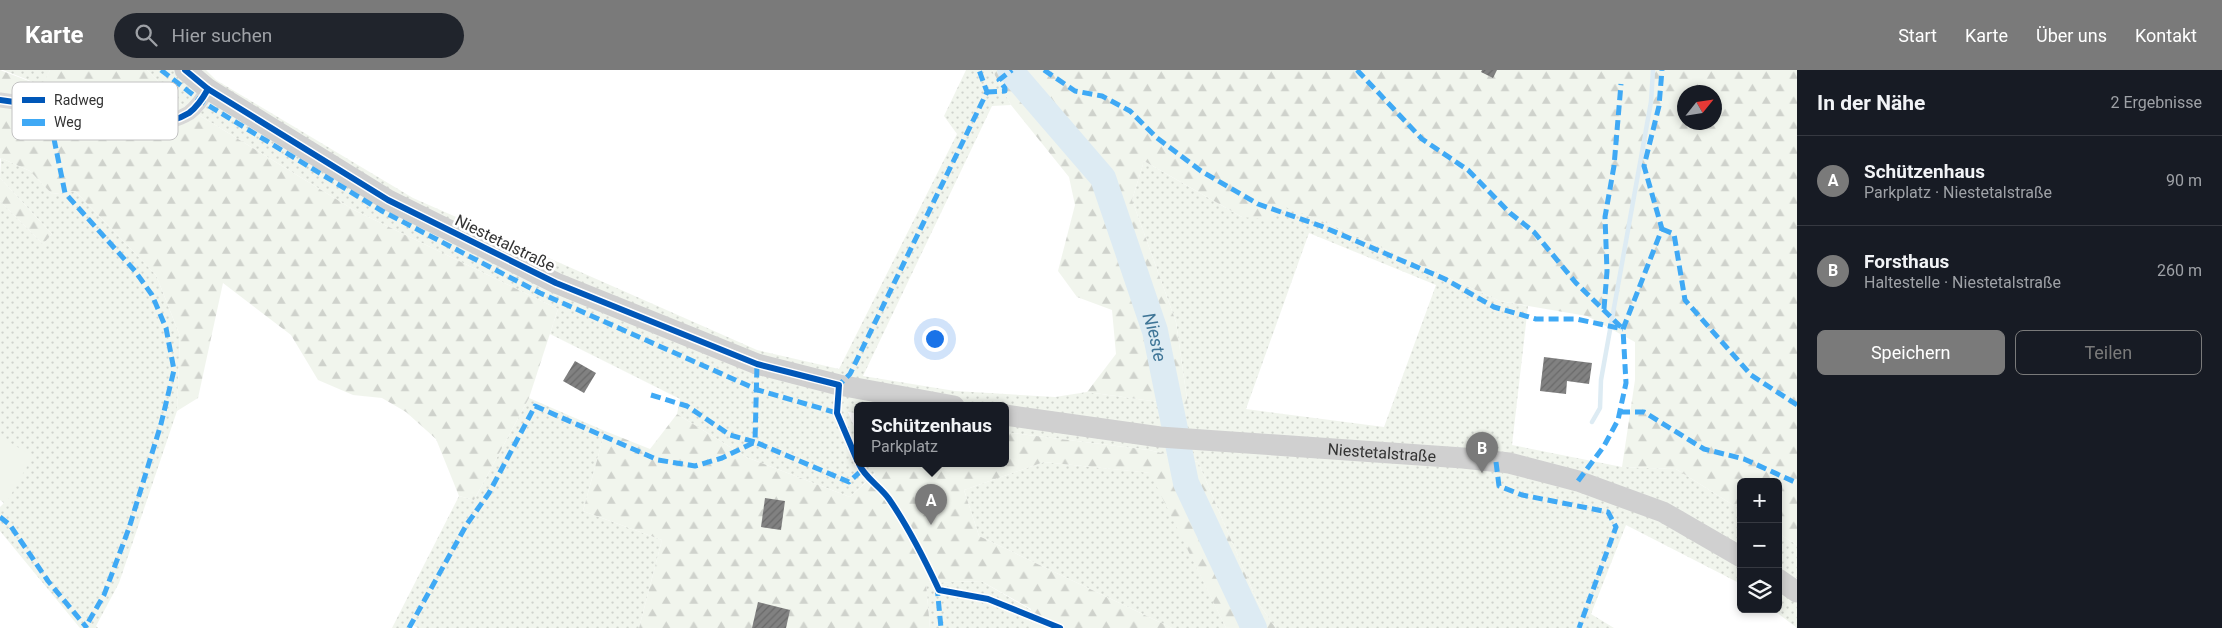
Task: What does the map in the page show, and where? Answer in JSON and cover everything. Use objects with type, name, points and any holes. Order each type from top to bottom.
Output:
[{"type":"main road","name":"Niestetalstraße","points":[[186,70],[208,89],[388,200],[556,283],[757,364],[839,384],[933,402]]},
{"type":"main road","name":"Niestetalstraße","points":[[1009,416],[1160,437],[1463,458],[1509,463],[1578,481],[1663,512],[1737,555]]},
{"type":"main road","points":[[1782,582],[1797,592]]},
{"type":"street","points":[[178,117],[189,113],[201,101],[208,89]]},
{"type":"green space","points":[[0,70],[32,82],[12,82],[12,140],[178,140],[178,101],[354,210],[558,309],[529,398],[474,500],[459,496],[436,439],[406,412],[382,398],[353,395],[318,380],[291,335],[223,283],[198,398],[177,411],[180,336],[156,275],[75,191],[52,194],[30,171],[0,159]]},
{"type":"green space","points":[[3,70],[50,70],[45,82],[33,82]]},
{"type":"green space","points":[[50,70],[147,70],[159,82],[44,82]]},
{"type":"green space","points":[[147,70],[206,70],[216,80],[413,198],[757,350],[839,369],[957,134],[944,116],[966,70],[992,70],[1011,105],[992,106],[863,376],[955,391],[1055,397],[1087,392],[1188,406],[1176,322],[1132,200],[1144,161],[1242,217],[1285,206],[1325,222],[1500,301],[1528,306],[1512,445],[1622,467],[1676,469],[1737,507],[1737,582],[1626,525],[1591,614],[1614,628],[1276,628],[1258,603],[1198,462],[1149,450],[1009,432],[1009,402],[854,402],[854,413],[848,412],[854,427],[854,467],[872,467],[875,473],[850,497],[746,457],[677,414],[680,399],[550,334],[558,309],[354,210],[181,104],[178,101],[178,82],[159,82]],"holes":[[[1309,233],[1436,285],[1384,427],[1246,409]]]},
{"type":"green space","points":[[992,70],[1797,70],[1797,545],[1782,536],[1782,478],[1737,478],[1737,507],[1676,469],[1622,467],[1635,380],[1635,342],[1587,316],[1500,301],[1325,222],[1285,207],[1272,220],[1242,217],[1144,161],[1132,200],[1176,322],[1188,406],[1087,392],[1116,354],[1112,310],[1077,297],[1058,271],[1075,205],[1069,177],[1011,105]]},
{"type":"green space","points":[[1,158],[30,171],[52,194],[75,191],[156,275],[180,336],[177,411],[119,583],[96,626],[98,628],[80,628],[0,531],[0,507],[4,503],[0,500],[0,201],[43,244],[52,234],[0,178]]},
{"type":"green space","points":[[0,178],[52,234],[43,244],[0,201]]},
{"type":"green space","points":[[529,398],[605,431],[583,511],[662,540],[639,628],[418,628],[411,624],[408,628],[392,628],[459,496],[474,500]]},
{"type":"green space","points":[[677,414],[746,457],[850,497],[875,474],[872,467],[1009,467],[1009,432],[1149,450],[1198,462],[1258,603],[1276,628],[1226,628],[1150,473],[1044,462],[964,490],[979,536],[1172,628],[1032,628],[1031,609],[981,581],[926,583],[930,628],[639,628],[662,540],[583,511],[605,431],[650,449]]},
{"type":"green space","points":[[0,437],[33,456],[8,500],[0,495]]},
{"type":"green space","points":[[1044,462],[1151,473],[1226,628],[1172,628],[979,536],[964,490]]},
{"type":"green space","points":[[1782,536],[1797,545],[1797,628],[1777,613],[1782,613]]},
{"type":"green space","points":[[981,581],[1031,610],[1032,628],[930,628],[926,583]]},
{"type":"building","points":[[1482,70],[1497,70],[1493,78],[1481,72]]},
{"type":"building","points":[[1544,357],[1592,363],[1589,384],[1567,381],[1566,394],[1540,391]]},
{"type":"building","points":[[575,361],[596,373],[584,393],[563,381]]},
{"type":"building","points":[[765,498],[785,501],[781,530],[761,527]]},
{"type":"building","points":[[758,602],[790,610],[786,628],[752,628]]},
{"type":"waterway","name":"Nieste","points":[[1010,70],[1103,178],[1155,331],[1186,483],[1254,628]]},
{"type":"waterway","points":[[1592,422],[1600,408],[1601,380],[1651,102],[1653,70]]},
{"type":"marked path","points":[[161,70],[176,82]]},
{"type":"marked path","points":[[839,389],[839,385],[850,374],[987,92],[979,70]]},
{"type":"marked path","points":[[987,92],[1005,91],[999,80],[1012,70]]},
{"type":"marked path","points":[[1044,70],[1075,91],[1102,96],[1130,111],[1157,138],[1201,171],[1258,204],[1321,226],[1445,279],[1494,307],[1536,319],[1576,319],[1623,329]]},
{"type":"marked path","points":[[1357,70],[1422,139],[1468,170],[1510,213],[1534,232],[1576,283],[1623,329]]},
{"type":"marked path","points":[[1578,481],[1604,446],[1618,420],[1626,383],[1623,329],[1662,229],[1644,166],[1659,106],[1662,70]]},
{"type":"marked path","points":[[178,83],[201,101],[382,211],[540,293],[758,390],[837,413]]},
{"type":"marked path","points":[[1604,309],[1607,271],[1605,217],[1614,166],[1621,84]]},
{"type":"marked path","points":[[54,140],[65,193],[135,271],[152,295],[166,328],[174,370],[161,424],[129,528],[104,595],[86,626]]},
{"type":"marked path","points":[[1662,229],[1674,234],[1685,300],[1751,375],[1797,405]]},
{"type":"marked path","points":[[651,395],[687,406],[730,435],[755,442],[757,364]]},
{"type":"marked path","points":[[409,628],[467,524],[489,493],[535,406],[658,460],[695,466],[722,458],[755,442],[849,482],[862,470]]},
{"type":"marked path","points":[[1620,412],[1644,412],[1704,449],[1744,459],[1797,483]]},
{"type":"marked path","points":[[1496,462],[1499,486],[1522,495],[1608,512],[1616,527],[1579,628]]},
{"type":"marked path","points":[[0,517],[10,525],[48,581],[87,628]]},
{"type":"marked path","points":[[937,586],[941,628]]},
{"type":"cycle path","points":[[185,70],[208,89],[388,200],[556,283],[757,364],[839,385],[837,413],[854,453]]},
{"type":"cycle path","points":[[178,118],[195,108],[208,89]]},
{"type":"cycle path","points":[[0,100],[12,102]]},
{"type":"cycle path","points":[[861,467],[865,474],[885,494],[896,510],[916,543],[939,590],[988,599],[1060,628]]},
{"type":"place","name":"Forsthaus","points":[[1482,473]]},
{"type":"place","name":"Schützenhaus","points":[[931,525]]}]
